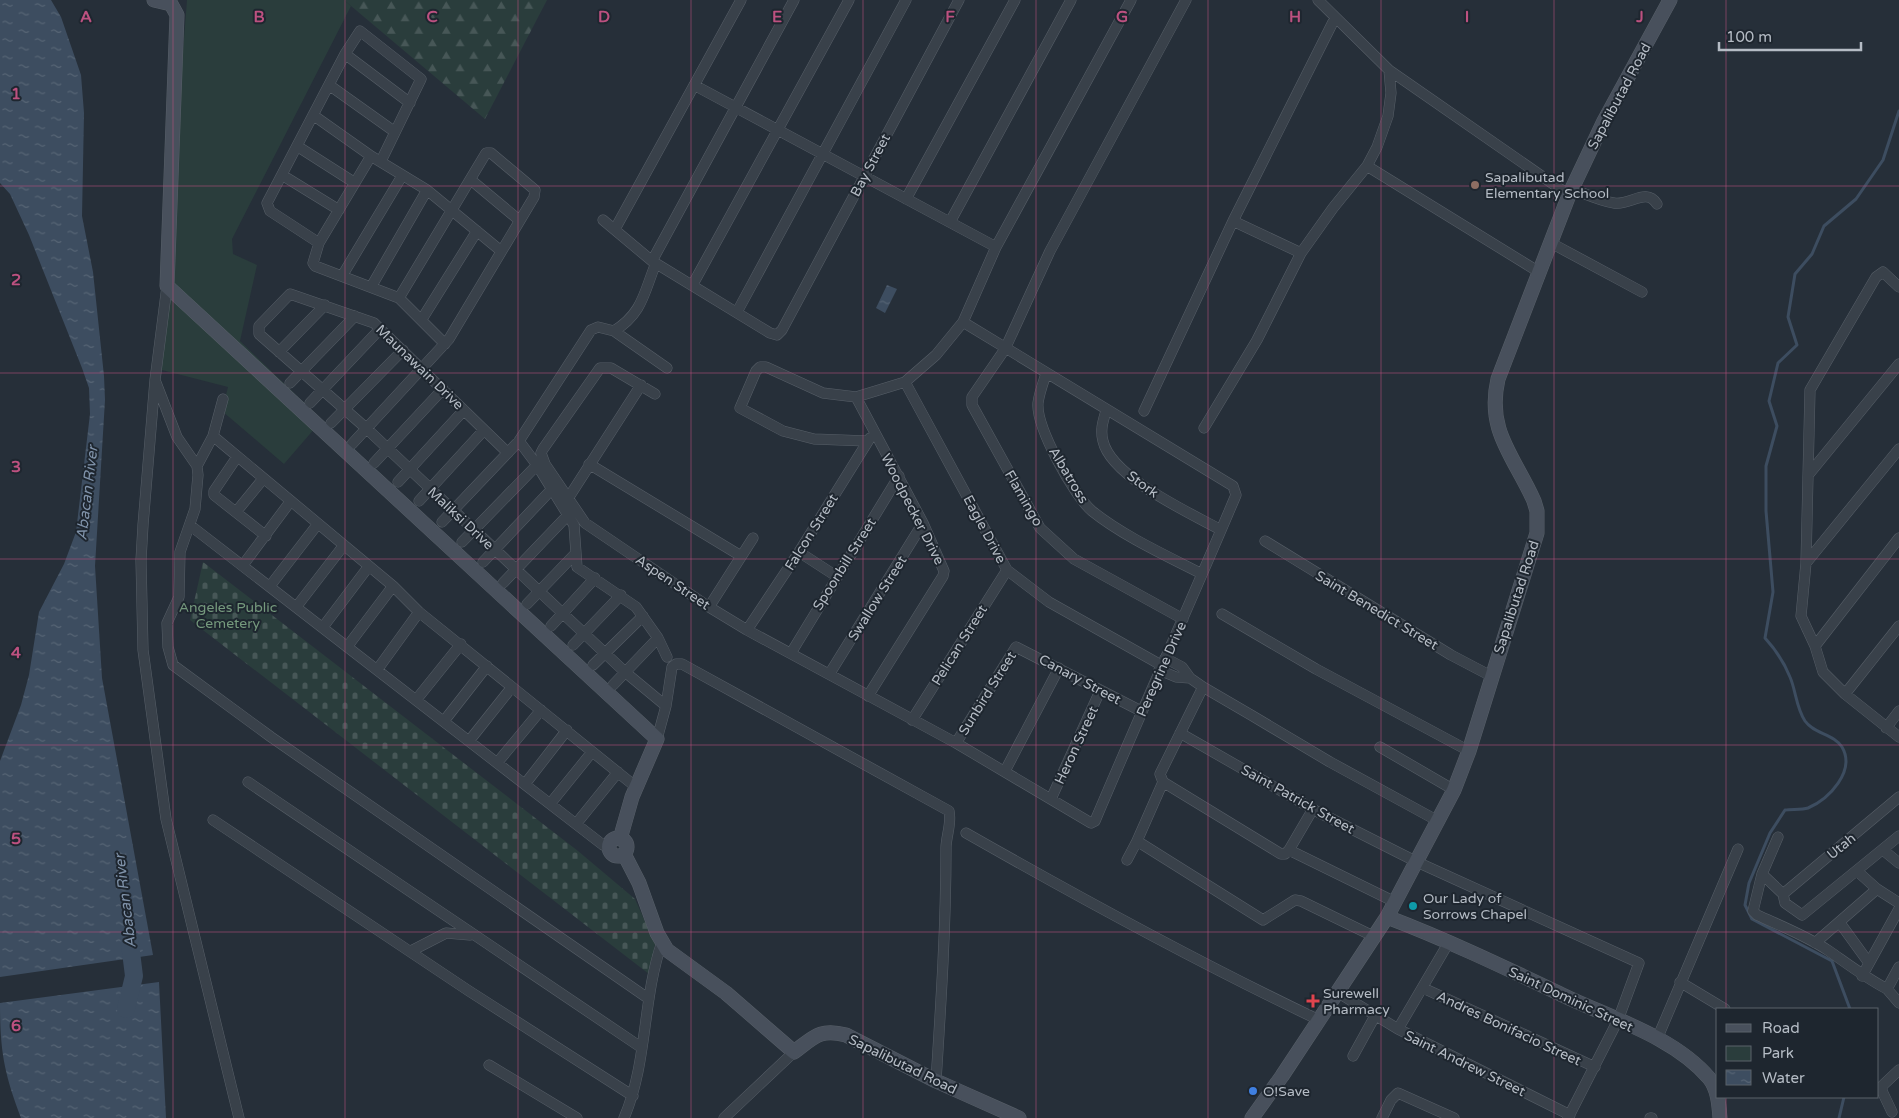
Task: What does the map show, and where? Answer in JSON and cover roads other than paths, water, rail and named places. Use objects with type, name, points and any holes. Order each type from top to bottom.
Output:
[{"type":"street","points":[[154,0],[172,2],[177,15],[166,286],[155,380],[141,560],[143,650],[166,819],[239,1118]]},
{"type":"street","points":[[615,229],[741,0]]},
{"type":"street","points":[[614,331],[628,322],[637,311],[654,262],[735,106],[794,0]]},
{"type":"street","points":[[693,284],[849,0]]},
{"type":"street","points":[[603,220],[654,262],[737,312],[906,0]]},
{"type":"street","name":"Bay Street","points":[[737,312],[770,333],[777,335],[782,330],[959,0]]},
{"type":"street","points":[[906,199],[1015,0]]},
{"type":"street","points":[[950,222],[1071,0]]},
{"type":"street","points":[[867,442],[814,439],[783,431],[740,408],[756,371],[766,367],[823,393],[856,397],[905,382],[936,354],[962,322],[996,247],[1130,0]]},
{"type":"street","name":"Flamingo","points":[[1183,619],[1074,559],[1040,528],[972,405],[974,391],[1005,349],[1050,251],[1186,0]]},
{"type":"street","points":[[1318,0],[1389,70],[1571,192],[1616,204],[1627,203],[1646,196],[1654,199],[1657,204]]},
{"type":"street","name":"Sapalibutad Road","points":[[1252,1118],[1387,917],[1454,790],[1469,751],[1491,676],[1534,545],[1538,522],[1534,500],[1498,428],[1494,397],[1510,342],[1571,192],[1604,121],[1670,0]]},
{"type":"street","points":[[1144,411],[1233,222],[1335,18]]},
{"type":"street","points":[[319,243],[267,208],[267,203],[345,54],[358,32],[362,32],[421,79],[395,132],[355,183],[319,243],[313,259],[316,266],[399,298],[445,344]]},
{"type":"street","points":[[345,54],[410,103]]},
{"type":"street","points":[[1204,428],[1257,340],[1301,254],[1333,208],[1367,166],[1377,147],[1388,116],[1389,70]]},
{"type":"street","points":[[694,84],[996,247]]},
{"type":"street","points":[[329,85],[395,132]]},
{"type":"street","points":[[313,115],[402,176],[427,190],[501,251]]},
{"type":"street","points":[[297,146],[355,183]]},
{"type":"street","points":[[352,444],[445,344],[534,197],[534,190],[491,152],[486,153],[399,298]]},
{"type":"street","points":[[1367,166],[1539,272]]},
{"type":"street","points":[[282,175],[339,210]]},
{"type":"street","points":[[342,276],[402,176]]},
{"type":"street","points":[[471,180],[519,220]]},
{"type":"street","points":[[371,287],[427,190]]},
{"type":"street","points":[[1233,222],[1301,254]]},
{"type":"street","points":[[422,320],[477,231]]},
{"type":"street","points":[[1551,243],[1642,292]]},
{"type":"street","points":[[1899,287],[1883,272],[1876,277],[1817,375],[1810,390],[1806,563],[1801,616],[1815,646],[1823,672],[1845,694],[1899,737]]},
{"type":"street","points":[[166,286],[656,739]]},
{"type":"street","name":"Maunawain Drive","points":[[258,330],[290,294],[325,304],[374,322],[508,452]]},
{"type":"street","points":[[279,352],[325,304]]},
{"type":"street","points":[[290,383],[355,316]]},
{"type":"street","name":"Peregrine Drive","points":[[791,653],[956,743],[1087,822],[1095,821],[1236,494],[1233,486],[1106,411],[962,322]]},
{"type":"street","points":[[442,522],[519,441],[591,330],[598,326],[614,331],[643,354],[667,368]]},
{"type":"street","points":[[310,403],[380,329]]},
{"type":"street","name":"Maliksi Drive","points":[[258,330],[259,334],[366,428],[538,592],[625,672],[666,706]]},
{"type":"street","points":[[331,422],[403,350]]},
{"type":"street","points":[[1809,474],[1899,364]]},
{"type":"street","name":"Aspen Street","points":[[641,385],[611,368],[600,368],[543,449],[542,453],[545,464],[585,523],[709,607],[791,653]]},
{"type":"street","name":"Albatross","points":[[1046,374],[1038,404],[1041,427],[1072,484],[1092,511],[1149,547],[1202,574]]},
{"type":"street","points":[[155,380],[177,437],[197,466]]},
{"type":"street","name":"Eagle Drive","points":[[905,382],[1007,570],[1049,602],[1162,664],[1176,677],[1190,678],[1203,687]]},
{"type":"street","points":[[569,497],[641,385],[655,394]]},
{"type":"street","points":[[374,463],[443,389]]},
{"type":"street","name":"Woodpecker Drive","points":[[856,397],[923,522],[944,566],[943,576],[868,696]]},
{"type":"street","points":[[223,399],[212,436],[197,466],[198,491],[191,526],[180,552],[178,597],[167,623],[168,647],[173,665],[278,742],[649,999]]},
{"type":"street","points":[[398,482],[464,410]]},
{"type":"street","name":"Stork","points":[[1106,411],[1102,425],[1103,443],[1115,462],[1141,486],[1221,530]]},
{"type":"street","points":[[418,501],[484,430]]},
{"type":"street","name":"Falcon Street","points":[[747,630],[874,433]]},
{"type":"street","points":[[212,436],[393,586],[420,612],[636,787]]},
{"type":"street","points":[[519,441],[537,465],[576,529],[575,554],[577,566],[621,594],[636,607],[658,638],[667,657]]},
{"type":"street","points":[[1806,563],[1899,449]]},
{"type":"street","points":[[237,457],[214,491],[216,498],[266,536]]},
{"type":"street","points":[[590,464],[741,556]]},
{"type":"street","points":[[462,542],[537,465]]},
{"type":"street","name":"Spoonbill Street","points":[[791,653],[836,576],[899,476]]},
{"type":"street","points":[[236,512],[263,479]]},
{"type":"street","points":[[483,562],[552,489]]},
{"type":"street","points":[[243,565],[290,502]]},
{"type":"street","points":[[503,583],[568,515]]},
{"type":"street","name":"Swallow Street","points":[[830,673],[923,522]]},
{"type":"street","points":[[270,586],[318,524]]},
{"type":"street","points":[[191,526],[297,606],[347,647],[576,824],[615,843]]},
{"type":"street","points":[[709,607],[753,538]]},
{"type":"street","points":[[1815,646],[1899,538]]},
{"type":"street","name":"Saint Benedict Street","points":[[1265,542],[1451,655],[1491,676]]},
{"type":"street","points":[[297,606],[344,546]]},
{"type":"street","points":[[799,552],[836,576]]},
{"type":"street","points":[[527,604],[575,554]]},
{"type":"street","points":[[323,627],[369,566]]},
{"type":"street","name":"Pelican Street","points":[[912,720],[1007,570]]},
{"type":"street","points":[[551,626],[595,578]]},
{"type":"street","points":[[347,647],[393,586]]},
{"type":"street","points":[[573,645],[621,594]]},
{"type":"street","points":[[377,670],[420,612]]},
{"type":"street","points":[[1222,614],[1308,665],[1469,751]]},
{"type":"street","points":[[593,664],[643,616]]},
{"type":"street","points":[[1845,694],[1899,626]]},
{"type":"street","points":[[613,685],[658,638]]},
{"type":"street","points":[[416,700],[461,644]]},
{"type":"street","name":"Canary Street","points":[[1020,647],[1100,691],[1142,711]]},
{"type":"street","name":"Sunbird Street","points":[[956,743],[1012,649],[1020,647]]},
{"type":"street","points":[[794,1052],[726,993],[675,957],[662,942],[624,854],[614,855],[615,843],[656,739],[666,706],[672,667],[676,664],[682,664],[948,810],[950,817],[946,846],[944,953],[936,1081]]},
{"type":"street","points":[[444,721],[486,666]]},
{"type":"street","points":[[1005,771],[1058,668]]},
{"type":"street","points":[[469,741],[512,687]]},
{"type":"street","points":[[1313,809],[1289,850],[1285,854],[1281,854],[1163,782],[1160,774],[1203,687],[1330,762],[1438,821]]},
{"type":"street","name":"Heron Street","points":[[1051,799],[1100,691]]},
{"type":"street","points":[[497,763],[541,710]]},
{"type":"street","points":[[1886,728],[1899,711]]},
{"type":"street","points":[[525,784],[567,730]]},
{"type":"street","name":"Saint Patrick Street","points":[[1180,733],[1313,809],[1417,862],[1639,963],[1618,1020]]},
{"type":"street","points":[[1380,747],[1454,790]]},
{"type":"street","points":[[550,804],[592,752]]},
{"type":"street","points":[[576,824],[618,772]]},
{"type":"street","points":[[248,782],[642,1048]]},
{"type":"street","points":[[1126,860],[1137,841],[1163,782]]},
{"type":"street","name":"Utah","points":[[1783,894],[1899,797]]},
{"type":"street","points":[[213,820],[633,1096]]},
{"type":"street","points":[[966,833],[1110,915],[1219,972],[1319,1020]]},
{"type":"street","points":[[1778,836],[1762,874],[1753,911],[1757,915],[1815,943],[1862,976],[1887,989],[1899,1003]]},
{"type":"street","points":[[1762,874],[1783,894],[1785,903],[1802,915],[1899,836]]},
{"type":"street","points":[[1137,841],[1263,920],[1295,900],[1301,901],[1375,936]]},
{"type":"street","points":[[1657,1039],[1738,849]]},
{"type":"street","points":[[1289,850],[1395,902]]},
{"type":"street","points":[[1882,850],[1899,863]]},
{"type":"street","points":[[1857,871],[1877,889],[1899,903]]},
{"type":"street","points":[[1815,943],[1877,889]]},
{"type":"street","points":[[1862,976],[1899,909]]},
{"type":"street","name":"Saint Dominic Street","points":[[1387,917],[1449,942],[1657,1039],[1692,1062],[1710,1079],[1716,1094]]},
{"type":"street","points":[[1840,923],[1869,963]]},
{"type":"street","points":[[411,951],[446,933],[457,932],[475,936]]},
{"type":"street","points":[[624,1118],[633,1096],[653,968],[662,942]]},
{"type":"street","points":[[1398,1029],[1449,942]]},
{"type":"street","points":[[1887,989],[1899,967]]},
{"type":"street","points":[[1680,982],[1723,1008]]},
{"type":"street","name":"Andres Bonifacio Street","points":[[1423,988],[1595,1067]]},
{"type":"street","name":"Saint Andrew Street","points":[[1337,992],[1398,1029],[1569,1116]]},
{"type":"street","points":[[1353,1056],[1375,1016]]},
{"type":"street","points":[[1569,1116],[1618,1020]]},
{"type":"street","name":"Sapalibutad Road","points":[[724,1118],[794,1052],[816,1036],[830,1031],[870,1046],[936,1081],[1019,1118]]},
{"type":"street","points":[[489,1065],[577,1118]]},
{"type":"street","points":[[1892,1112],[1882,1091],[1882,1086],[1899,1070]]},
{"type":"street","points":[[1382,1118],[1391,1100],[1398,1093],[1454,1118]]},
{"type":"street","name":"Saint Dominic Street","points":[[1717,1098],[1720,1118]]},
{"type":"water","points":[[0,0],[51,0],[61,17],[81,75],[84,113],[82,216],[93,272],[105,400],[95,566],[102,678],[153,955],[0,977],[0,761],[21,705],[29,675],[39,612],[64,564],[76,532],[90,414],[89,388],[82,368],[29,235],[10,194],[0,183]]},
{"type":"water","points":[[887,285],[897,289],[885,313],[876,308]]},
{"type":"water","points":[[159,982],[166,1118],[21,1118],[4,1062],[0,1003]]},
{"type":"waterway","points":[[1850,1008],[1832,961],[1752,919],[1745,905],[1749,883],[1770,833],[1785,810],[1803,809],[1816,804],[1832,791],[1843,774],[1846,765],[1842,747],[1834,739],[1813,729],[1805,721],[1788,671],[1765,638],[1773,592],[1766,511],[1766,466],[1777,426],[1769,401],[1778,363],[1797,345],[1788,317],[1795,274],[1812,254],[1824,226],[1856,199],[1883,160],[1899,111]]},
{"type":"waterway","name":"Abacan River","points":[[126,1009],[134,976],[129,936]]},
{"type":"waterway","points":[[1839,1118],[1844,1098]]},
{"type":"place","name":"Sapalibutad Elementary School","points":[[1475,185]]},
{"type":"place","name":"Our Lady of Sorrows Chapel","points":[[1413,906]]},
{"type":"place","name":"Surewell Pharmacy","points":[[1313,1001]]},
{"type":"place","name":"O!Save","points":[[1253,1091]]},
{"type":"park label","name":"Angeles Public Cemetery","points":[[228,616]]}]
